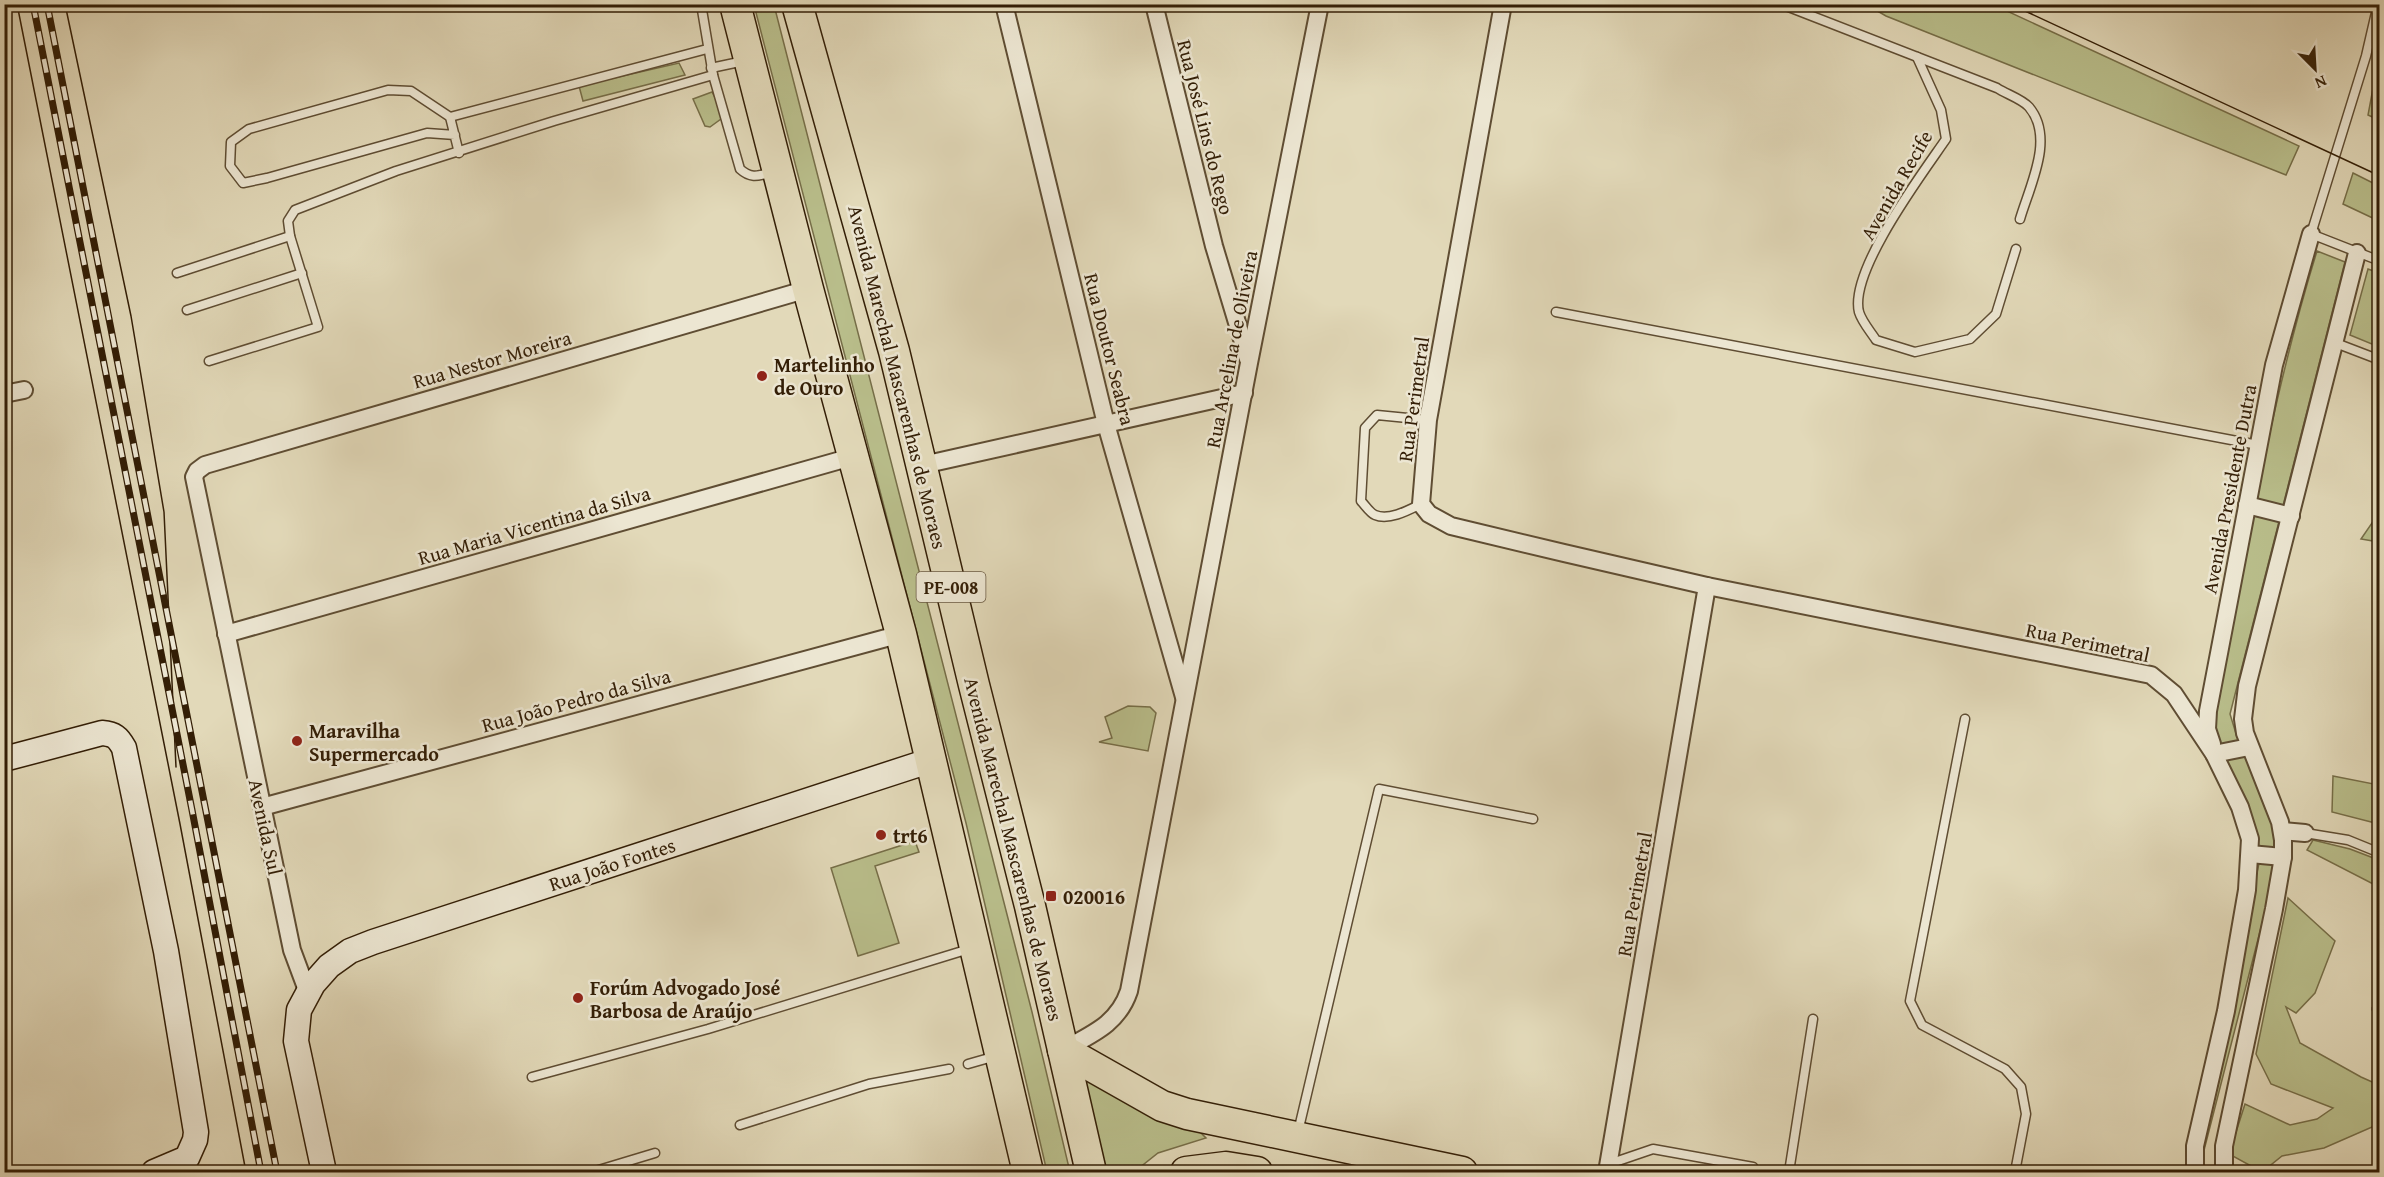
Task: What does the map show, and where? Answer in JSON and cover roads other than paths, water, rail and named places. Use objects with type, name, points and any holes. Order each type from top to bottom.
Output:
[{"type":"highway","name":"PE-008","points":[[735,4],[808,289],[855,456],[901,634],[1028,1173]]},
{"type":"highway","name":"Avenida Marechal Mascarenhas de Moraes","points":[[797,4],[894,351],[923,465],[1091,1173]]},
{"type":"highway","points":[[1063,1050],[1162,1106],[1186,1114],[1462,1173]]},
{"type":"highway","points":[[1186,1173],[1226,1167],[1257,1173]]},
{"type":"street","name":"Rua Doutor Seabra","points":[[1004,4],[1106,424],[1185,701]]},
{"type":"street","name":"Rua José Lins do Rego","points":[[1154,4],[1214,246],[1249,363]]},
{"type":"street","name":"Rua Arcelina de Oliveira","points":[[1063,1050],[1101,1029],[1119,1012],[1125,1002],[1320,4]]},
{"type":"street","name":"Rua Perimetral","points":[[1503,4],[1428,420],[1421,504],[1430,514],[1451,526],[1707,586],[2151,675],[2174,694],[2214,754],[2247,824],[2250,854],[2247,890],[2226,1011],[2194,1153],[2194,1173]]},
{"type":"street","name":"Avenida Presidente Dutra","points":[[2214,754],[2207,729],[2208,711],[2274,365],[2311,234]]},
{"type":"street","points":[[2224,1173],[2224,1146],[2283,857],[2282,831],[2249,747],[2243,719],[2247,686],[2356,253]]},
{"type":"street","name":"Rua Nestor Moreira","points":[[194,477],[197,471],[205,465],[808,289]]},
{"type":"street","points":[[4,394],[24,390]]},
{"type":"street","points":[[923,465],[1244,393]]},
{"type":"street","name":"Rua Maria Vicentina da Silva","points":[[226,634],[855,456]]},
{"type":"street","name":"Avenida Sul","points":[[194,477],[292,950],[308,993]]},
{"type":"street","points":[[2247,505],[2291,516]]},
{"type":"street","name":"Rua Perimetral","points":[[1608,1168],[1707,586]]},
{"type":"street","name":"Rua João Pedro da Silva","points":[[262,807],[901,634]]},
{"type":"street","points":[[4,759],[102,734],[112,734],[120,739],[124,748],[166,951],[196,1132],[187,1158],[154,1173]]},
{"type":"street","points":[[2214,754],[2249,747]]},
{"type":"street","name":"Rua João Fontes","points":[[308,993],[329,966],[362,946],[932,760]]},
{"type":"street","points":[[2282,831],[2305,833]]},
{"type":"street","points":[[2250,854],[2283,857]]},
{"type":"street","points":[[308,993],[299,1010],[296,1041],[324,1173]]},
{"type":"lane","points":[[701,4],[712,71],[740,169],[754,177],[778,171]]},
{"type":"lane","points":[[1781,4],[1997,88],[2028,106],[2040,127],[2042,145],[2020,219]]},
{"type":"lane","points":[[2378,4],[2366,56],[2311,234],[2379,261]]},
{"type":"lane","points":[[450,117],[707,49]]},
{"type":"lane","name":"Avenida Recife","points":[[1917,57],[1941,110],[1946,139],[1891,220],[1859,288],[1860,313],[1876,340],[1915,352],[1970,339],[1996,314],[2016,249]]},
{"type":"lane","points":[[209,361],[318,327],[290,236],[288,221],[295,210],[396,171],[459,153],[750,59]]},
{"type":"lane","points":[[455,135],[427,133],[243,183],[230,166],[231,141],[249,129],[388,90],[411,91],[450,117],[455,135],[459,153]]},
{"type":"lane","points":[[177,273],[290,236]]},
{"type":"lane","points":[[187,310],[302,273]]},
{"type":"lane","points":[[1556,312],[2258,445]]},
{"type":"lane","points":[[2332,342],[2379,360]]},
{"type":"lane","points":[[1421,504],[1400,514],[1380,516],[1373,515],[1361,501],[1365,428],[1377,415],[1428,420]]},
{"type":"lane","points":[[1965,719],[1911,1001],[1922,1025],[2005,1069],[2021,1087],[2026,1114],[2015,1173]]},
{"type":"lane","points":[[1296,1139],[1379,789],[1533,819]]},
{"type":"lane","points":[[2305,833],[2348,840],[2379,853]]},
{"type":"lane","points":[[532,1077],[708,1029],[975,947]]},
{"type":"lane","points":[[1789,1173],[1812,1019]]},
{"type":"lane","points":[[968,1064],[1000,1055]]},
{"type":"lane","points":[[740,1125],[868,1084],[949,1070]]},
{"type":"lane","points":[[1608,1168],[1653,1149],[1753,1167]]},
{"type":"lane","points":[[592,1173],[655,1152]]},
{"type":"tram line","points":[[17,4],[180,824],[246,1172]]},
{"type":"tram line","points":[[65,4],[131,316],[164,512],[176,767]]},
{"type":"tram line","points":[[2010,4],[2380,176]]},
{"type":"railway","points":[[33,4],[261,1172]]},
{"type":"railway","points":[[47,4],[277,1172]]},
{"type":"place","name":"Martelinho de Ouro","points":[[762,376]]},
{"type":"place","name":"Maravilha Supermercado","points":[[297,741]]},
{"type":"place","name":"trt6","points":[[881,835]]},
{"type":"place","name":"020016","points":[[1051,896]]},
{"type":"place","name":"Forúm Advogado José Barbosa de Araújo","points":[[578,998]]}]
